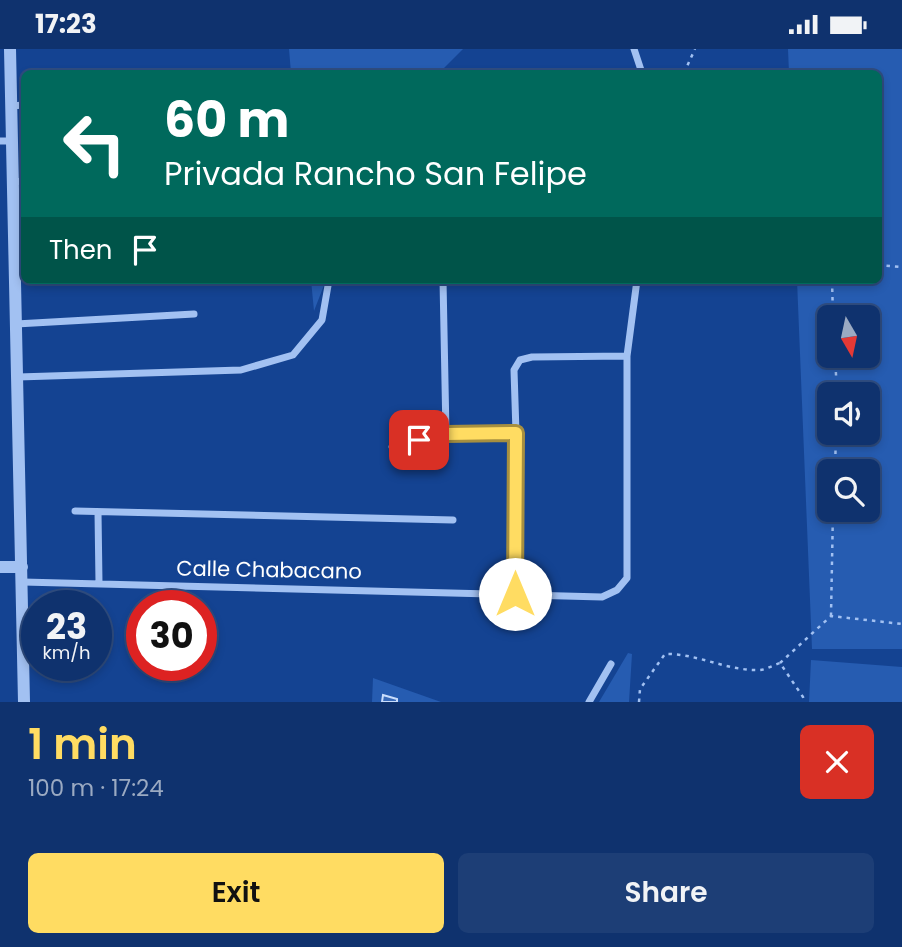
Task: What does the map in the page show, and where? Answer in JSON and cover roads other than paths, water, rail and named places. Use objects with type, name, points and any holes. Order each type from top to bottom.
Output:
[{"type":"street","points":[[10,49],[18,105],[6,141],[19,182],[20,246],[16,324],[24,702]]},
{"type":"street","points":[[634,49],[641,70]]},
{"type":"street","points":[[18,377],[241,370],[293,355],[322,320],[328,284]]},
{"type":"street","points":[[443,284],[446,434]]},
{"type":"street","points":[[515,594],[514,370],[520,359],[532,357],[627,356],[636,284]]},
{"type":"street","points":[[16,324],[194,314]]},
{"type":"street","name":"Calle Chabacano","points":[[23,582],[602,597],[617,590],[627,578],[627,356]]},
{"type":"street","points":[[392,447],[446,434],[516,433]]},
{"type":"street","points":[[75,511],[453,520]]},
{"type":"street","points":[[98,512],[99,583]]},
{"type":"street","points":[[0,567],[22,567]]},
{"type":"street","points":[[589,702],[611,664]]}]
